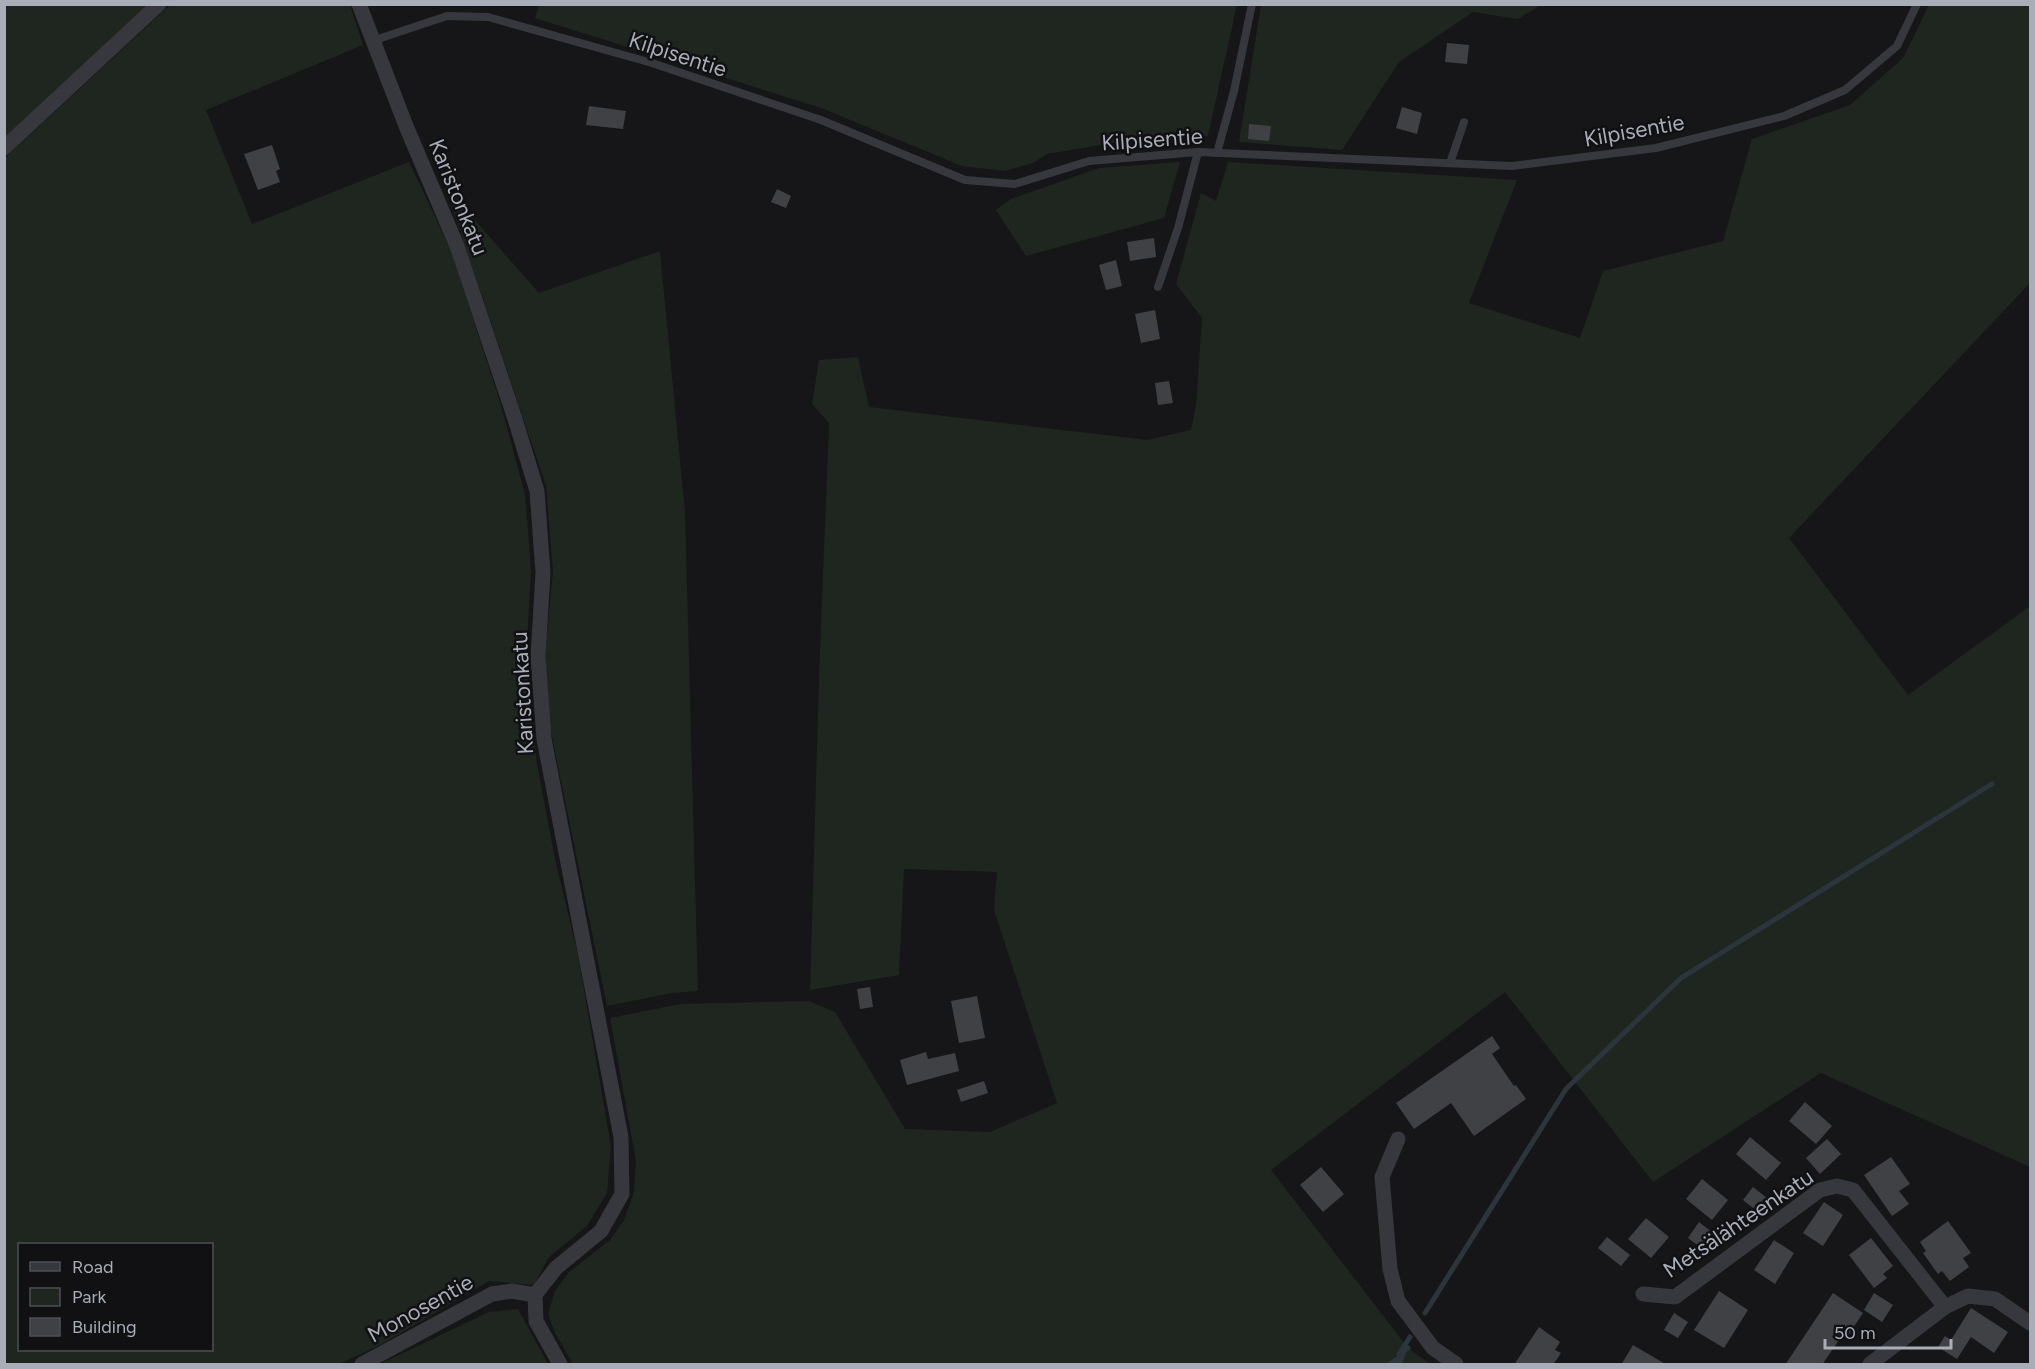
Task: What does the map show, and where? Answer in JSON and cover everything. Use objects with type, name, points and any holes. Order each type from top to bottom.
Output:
[{"type":"street","points":[[4,148],[159,4]]},
{"type":"street","name":"Karistonkatu","points":[[359,4],[456,246],[537,491],[543,573],[538,656],[544,739],[621,1137],[622,1194],[601,1231],[556,1268],[535,1295]]},
{"type":"street","points":[[1398,1139],[1382,1177],[1390,1269],[1398,1301],[1433,1348],[1456,1365]]},
{"type":"street","name":"Metsälähteenkatu","points":[[1643,1294],[1675,1297],[1820,1190],[1837,1186],[1852,1190],[1945,1307]]},
{"type":"street","name":"Monosentie","points":[[362,1365],[492,1294],[512,1291],[535,1295]]},
{"type":"street","points":[[535,1295],[536,1321],[560,1365]]},
{"type":"street","points":[[1870,1365],[1945,1307],[1968,1296],[1995,1299],[2031,1323]]},
{"type":"lane","points":[[1217,153],[1234,91],[1252,4]]},
{"type":"lane","name":"Kilpisentie","points":[[372,41],[447,16],[488,16],[652,63],[821,120],[965,180],[1015,184],[1089,160],[1198,152],[1512,166],[1656,148],[1784,116],[1845,90],[1897,46],[1917,4]]},
{"type":"lane","points":[[1450,163],[1464,122]]},
{"type":"lane","points":[[1158,287],[1178,228],[1198,152]]},
{"type":"green space","points":[[539,4],[1237,5],[1208,136],[1118,142],[1047,154],[1033,163],[1004,171],[962,166],[821,108],[535,18]]},
{"type":"green space","points":[[5,5],[149,5],[5,139]]},
{"type":"green space","points":[[170,5],[350,5],[363,45],[206,110],[252,224],[409,162],[450,248],[500,402],[525,494],[531,570],[526,661],[537,764],[555,859],[578,955],[611,1146],[607,1193],[587,1226],[549,1257],[534,1285],[489,1281],[382,1344],[339,1364],[5,1364],[5,158]]},
{"type":"green space","points":[[1261,5],[1541,5],[1518,19],[1473,12],[1399,62],[1342,150],[1239,142]]},
{"type":"green space","points":[[1929,5],[2030,5],[2030,283],[1789,538],[1908,695],[2030,606],[2030,1167],[1821,1073],[1653,1182],[1505,992],[1271,1170],[1408,1348],[1430,1364],[1402,1364],[1407,1349],[1386,1364],[573,1364],[555,1333],[548,1314],[555,1291],[569,1272],[610,1240],[624,1220],[634,1192],[636,1161],[610,1018],[680,1004],[809,1001],[835,1012],[905,1129],[990,1132],[1057,1103],[994,910],[997,872],[904,869],[899,975],[810,990],[829,423],[812,404],[819,360],[858,357],[869,407],[1147,440],[1191,430],[1196,405],[1202,318],[1176,284],[1201,193],[1216,201],[1228,162],[1517,180],[1469,303],[1580,338],[1603,271],[1723,241],[1752,139],[1850,105],[1903,58]]},
{"type":"green space","points":[[1180,162],[1164,218],[1026,256],[996,210],[1011,199],[1099,168]]},
{"type":"green space","points":[[445,186],[539,293],[660,251],[685,513],[698,991],[672,993],[607,1006],[550,727],[545,653],[553,572],[546,486]]},
{"type":"green space","points":[[518,1309],[548,1364],[380,1364],[489,1312]]},
{"type":"shaded area","points":[[1408,1348],[1402,1364],[1386,1364]]},
{"type":"building","points":[[1447,43],[1469,45],[1467,64],[1445,62]]},
{"type":"building","points":[[589,106],[626,111],[623,129],[586,125]]},
{"type":"building","points":[[1402,107],[1422,113],[1417,134],[1396,128]]},
{"type":"building","points":[[1249,124],[1271,126],[1269,141],[1248,139]]},
{"type":"building","points":[[272,145],[280,169],[276,171],[280,182],[258,190],[244,154]]},
{"type":"building","points":[[777,189],[791,196],[786,208],[771,202]]},
{"type":"building","points":[[1154,238],[1156,257],[1130,261],[1127,242]]},
{"type":"building","points":[[1116,260],[1122,286],[1106,290],[1099,265]]},
{"type":"building","points":[[1155,310],[1160,339],[1141,343],[1135,314]]},
{"type":"building","points":[[1169,381],[1173,403],[1158,405],[1155,383]]},
{"type":"building","points":[[870,987],[873,1007],[860,1009],[857,989]]},
{"type":"building","points":[[977,996],[985,1038],[959,1043],[951,1001]]},
{"type":"building","points":[[1492,1036],[1500,1048],[1492,1054],[1526,1099],[1474,1136],[1451,1103],[1414,1129],[1396,1103]]},
{"type":"building","points":[[926,1052],[928,1059],[955,1053],[959,1071],[907,1085],[900,1060]]},
{"type":"building","points":[[984,1081],[988,1093],[961,1102],[957,1090]]},
{"type":"building","points":[[1805,1102],[1832,1126],[1816,1144],[1789,1121]]},
{"type":"building","points":[[1750,1137],[1781,1163],[1766,1180],[1736,1154]]},
{"type":"building","points":[[1827,1139],[1841,1154],[1820,1174],[1806,1158]]},
{"type":"building","points":[[1891,1157],[1910,1184],[1899,1191],[1909,1204],[1892,1216],[1864,1175]]},
{"type":"building","points":[[1321,1167],[1344,1194],[1323,1212],[1300,1185]]},
{"type":"building","points":[[1702,1179],[1728,1200],[1712,1220],[1686,1199]]},
{"type":"building","points":[[1753,1187],[1772,1202],[1762,1215],[1743,1200]]},
{"type":"building","points":[[1824,1202],[1843,1215],[1823,1246],[1803,1233]]},
{"type":"building","points":[[1646,1218],[1669,1237],[1651,1258],[1628,1239]]},
{"type":"building","points":[[1948,1221],[1971,1253],[1963,1258],[1969,1267],[1950,1281],[1942,1271],[1938,1274],[1923,1253],[1926,1251],[1920,1242]]},
{"type":"building","points":[[1699,1222],[1719,1238],[1708,1253],[1688,1238]]},
{"type":"building","points":[[1607,1237],[1630,1255],[1621,1266],[1598,1248]]},
{"type":"building","points":[[1871,1238],[1893,1266],[1883,1274],[1887,1278],[1874,1288],[1849,1255]]},
{"type":"building","points":[[1774,1240],[1794,1253],[1775,1284],[1754,1270]]},
{"type":"building","points":[[1719,1291],[1748,1310],[1724,1348],[1694,1330]]},
{"type":"building","points":[[1833,1293],[1863,1313],[1847,1337],[1843,1334],[1822,1365],[1785,1365]]},
{"type":"building","points":[[1874,1293],[1893,1305],[1882,1322],[1864,1310]]},
{"type":"building","points":[[1971,1308],[2008,1332],[1994,1353],[1971,1337],[1957,1359],[1938,1347],[1945,1336],[1951,1340]]},
{"type":"building","points":[[1674,1313],[1688,1322],[1678,1338],[1664,1330]]},
{"type":"building","points":[[1539,1327],[1560,1342],[1555,1350],[1561,1353],[1553,1365],[1514,1365]]},
{"type":"building","points":[[1633,1345],[1667,1365],[1621,1365]]},
{"type":"waterway","points":[[1425,1313],[1566,1089],[1681,978],[1992,784]]},
{"type":"waterway","points":[[1408,1348],[1399,1354],[1410,1337]]}]
